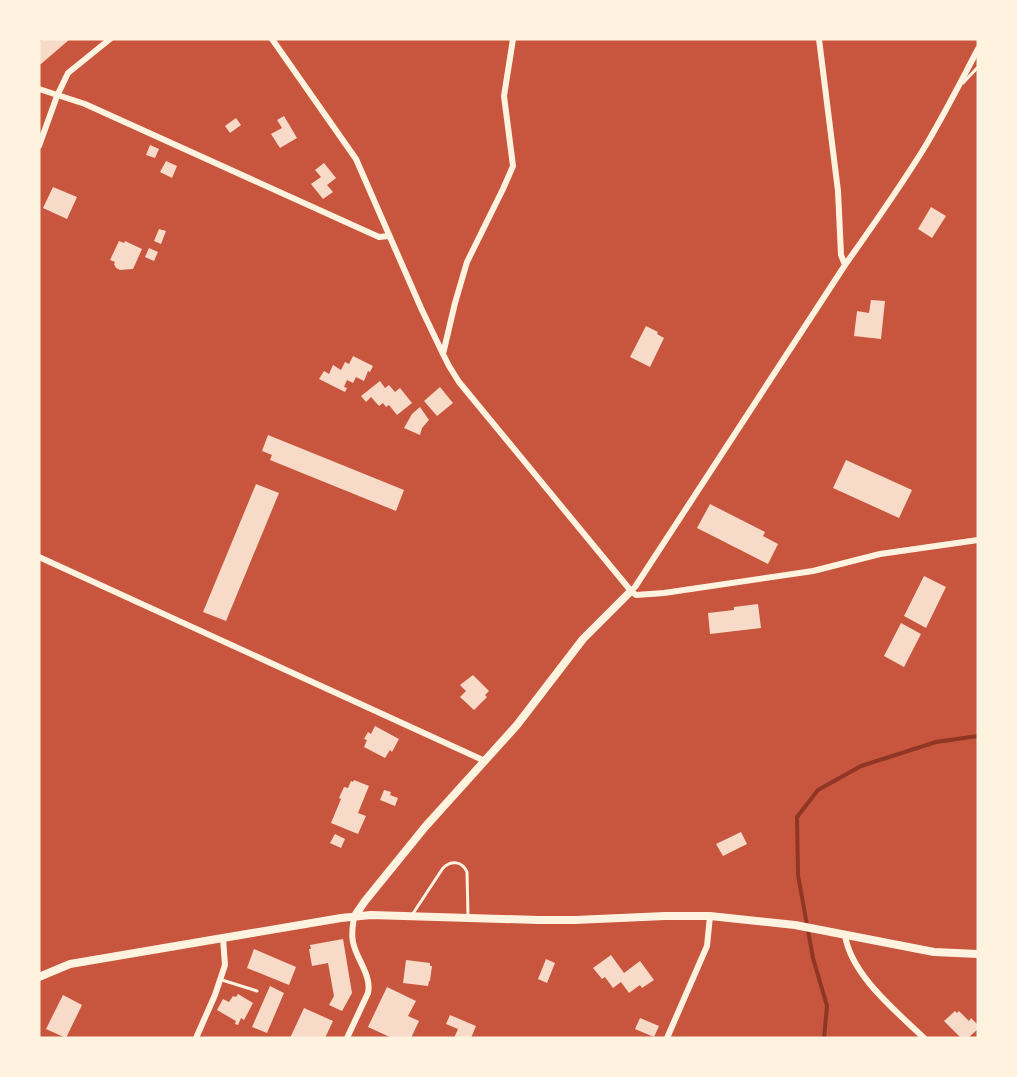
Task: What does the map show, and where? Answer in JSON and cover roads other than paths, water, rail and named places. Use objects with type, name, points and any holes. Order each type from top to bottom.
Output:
[{"type":"street","points":[[39,146],[68,73],[110,39]]},
{"type":"street","points":[[272,39],[351,152],[443,354],[459,382],[636,595],[813,571],[880,554],[978,540]]},
{"type":"street","points":[[443,354],[454,303],[467,262],[513,166],[504,96],[513,39]]},
{"type":"street","points":[[819,39],[838,191],[841,255],[845,265]]},
{"type":"street","points":[[347,1038],[369,987],[353,944],[354,917],[425,827],[517,725],[583,639],[635,587],[913,165],[978,49]]},
{"type":"street","points":[[39,89],[85,104],[379,237],[389,236]]},
{"type":"street","points":[[39,557],[485,761]]},
{"type":"street","points":[[39,977],[70,964],[371,915],[565,920],[710,916],[816,928],[934,952],[978,954]]},
{"type":"street","points":[[667,1038],[707,946],[710,916]]},
{"type":"street","points":[[845,935],[852,958],[862,973],[878,993],[924,1038]]},
{"type":"street","points":[[196,1038],[221,980],[225,962],[223,938]]},
{"type":"lane","points":[[957,89],[978,67]]},
{"type":"lane","points":[[411,916],[443,868],[453,862],[460,863],[467,872],[468,919]]},
{"type":"lane","points":[[221,980],[257,992]]},
{"type":"waterway","points":[[824,1038],[827,1006],[813,958],[798,875],[797,817],[818,790],[861,766],[936,742],[978,736]]}]
